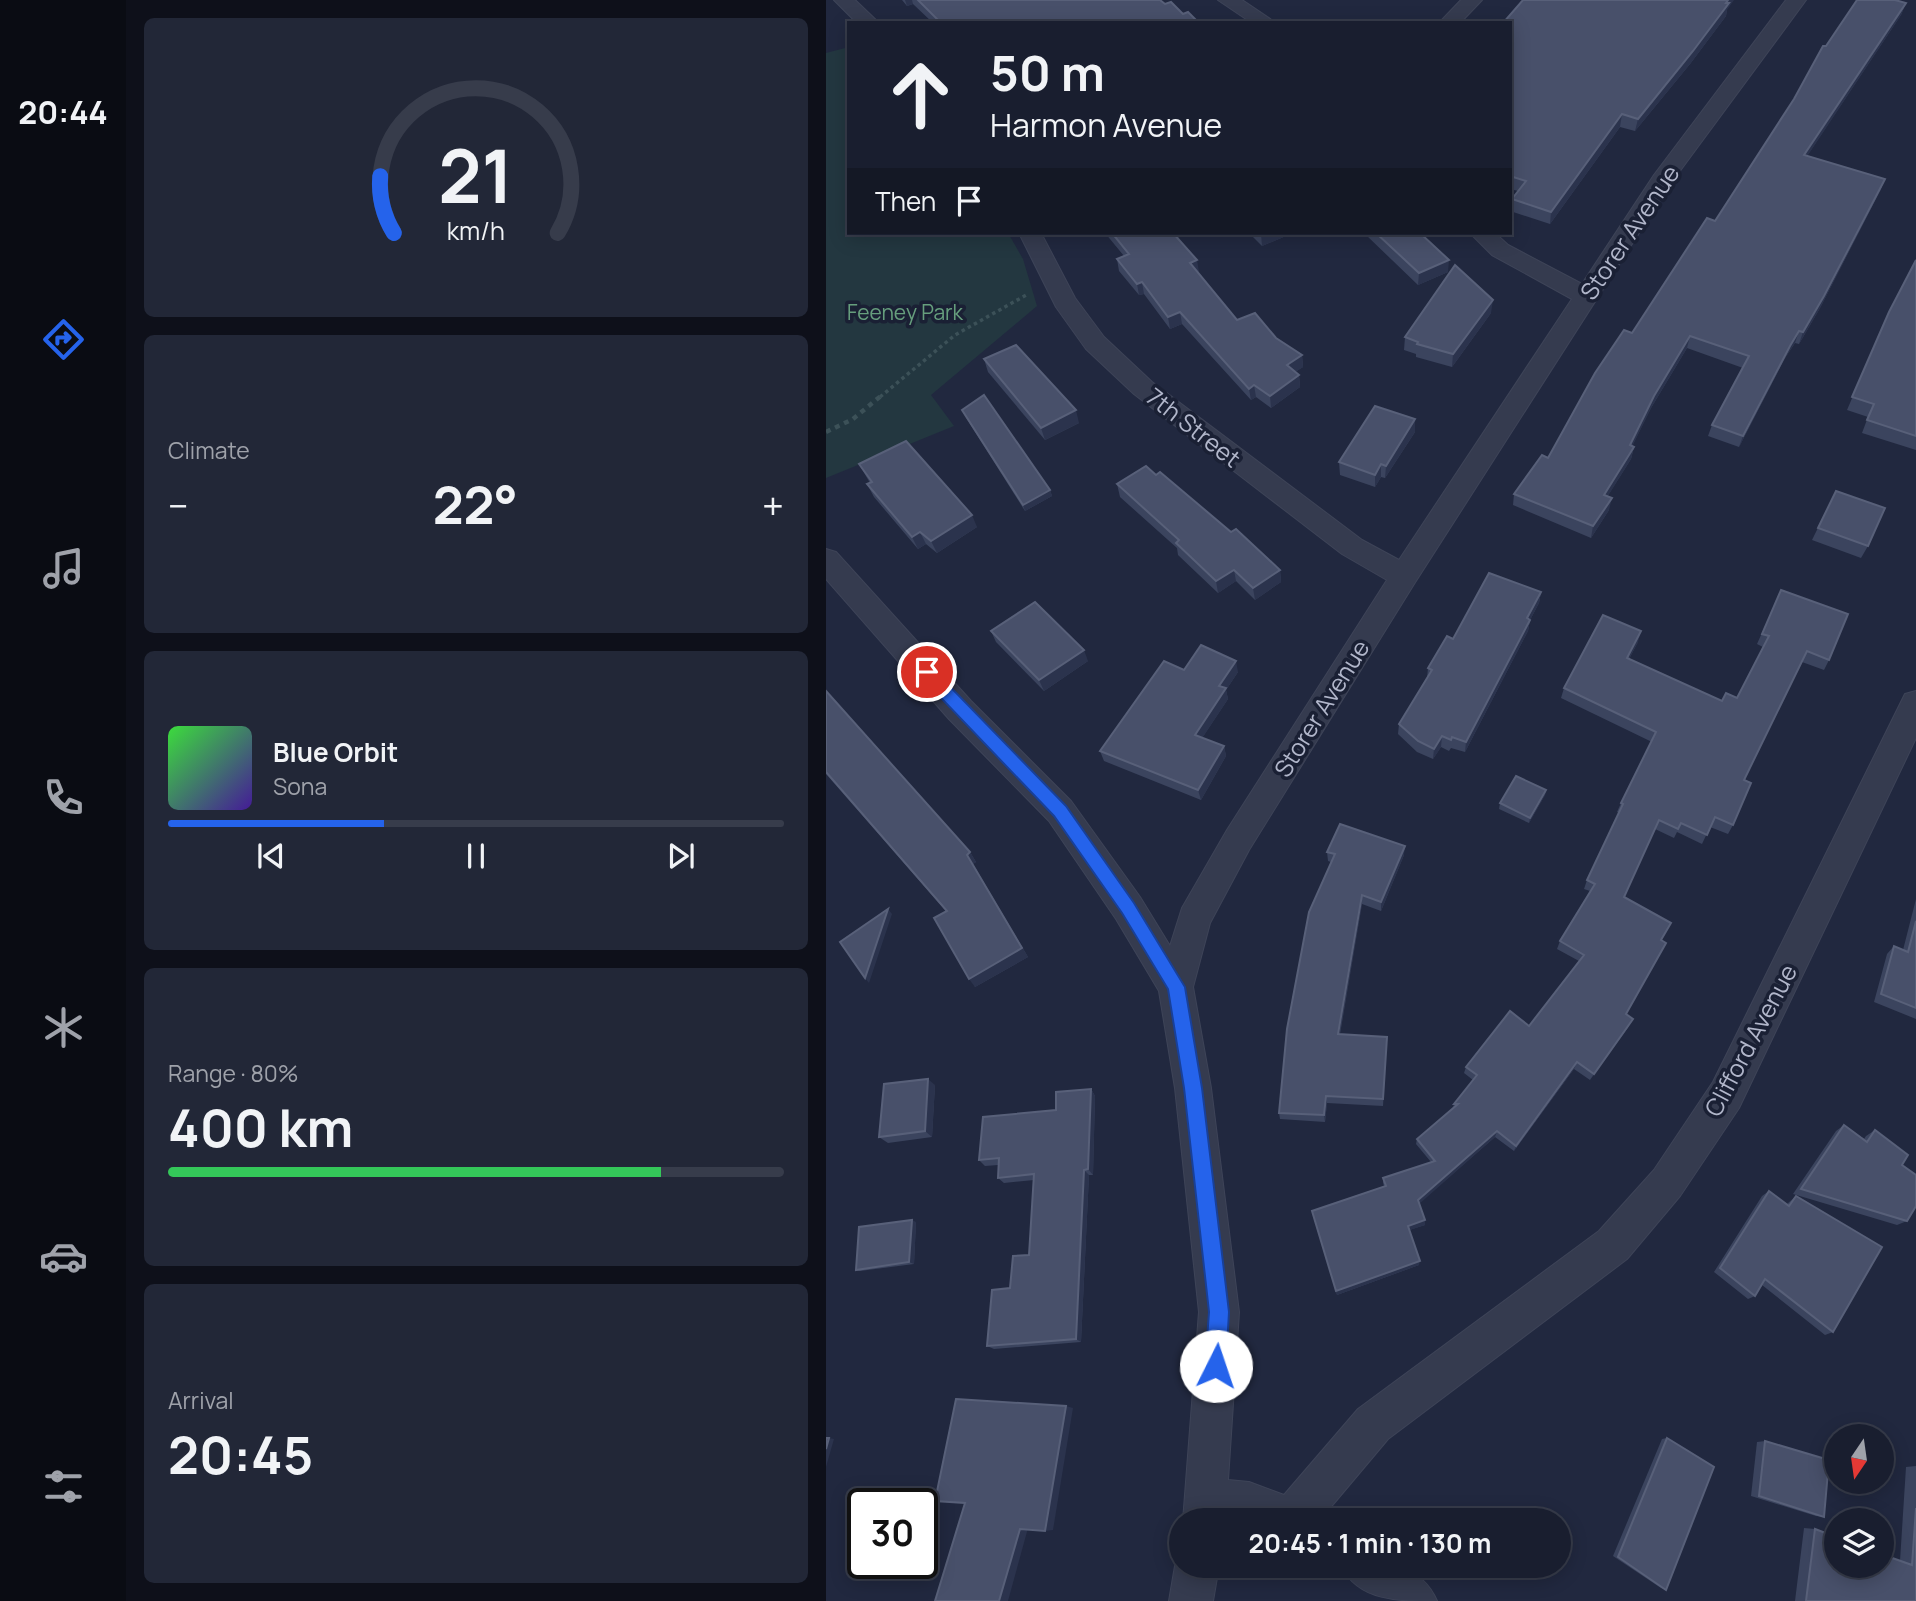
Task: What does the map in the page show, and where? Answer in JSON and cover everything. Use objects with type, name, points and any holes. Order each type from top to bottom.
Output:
[{"type":"street","points":[[844,0],[867,21]]},
{"type":"street","points":[[1228,0],[1263,21]]},
{"type":"street","points":[[1451,21],[1472,0]]},
{"type":"street","name":"Storer Avenue","points":[[1205,1508],[1219,1312],[1193,1088],[1176,987],[1194,919],[1238,840],[1404,576],[1586,296],[1662,180],[1796,0]]},
{"type":"street","name":"7th Street","points":[[1031,235],[1064,301],[1096,343],[1143,388],[1352,547],[1404,576]]},
{"type":"street","points":[[1483,235],[1500,250],[1586,296]]},
{"type":"street","points":[[826,560],[960,710],[1060,811],[1128,908],[1176,987]]},
{"type":"street","name":"Clifford Avenue","points":[[1305,1508],[1373,1424],[1613,1245],[1667,1183],[1726,1095],[1888,766],[1916,702]]},
{"type":"street","points":[[1218,1508],[1249,1503],[1264,1508]]},
{"type":"street","points":[[1191,1601],[1195,1578]]},
{"type":"street","points":[[1381,1578],[1415,1601]]},
{"type":"path","points":[[826,432],[853,419],[955,335],[1054,281]]},
{"type":"green space","name":"Feeney Park","points":[[847,48],[847,235],[1009,235],[1023,259],[1037,306],[931,395],[954,426],[826,478],[826,53]]},
{"type":"building","points":[[918,0],[1160,0],[1165,4],[1171,2],[1183,14],[1188,12],[1197,21],[939,21]]},
{"type":"building","points":[[1523,0],[1728,0],[1726,3],[1729,3],[1638,119],[1622,114],[1551,212],[1512,199],[1526,181],[1512,177],[1512,21],[1505,21]]},
{"type":"building","points":[[1857,0],[1895,0],[1906,3],[1804,155],[1885,179],[1824,296],[1803,332],[1799,331],[1790,346],[1743,436],[1712,425],[1749,356],[1690,336],[1654,396],[1630,445],[1634,447],[1604,495],[1612,498],[1593,526],[1514,494],[1542,455],[1548,458],[1595,373],[1624,330],[1632,333],[1707,218],[1715,221],[1794,99],[1823,46],[1826,46]]},
{"type":"building","points":[[1114,235],[1175,235],[1197,260],[1190,263],[1237,320],[1255,313],[1276,338],[1302,355],[1287,365],[1299,375],[1270,396],[1254,385],[1249,389],[1180,312],[1168,317],[1142,282],[1137,284],[1117,259],[1129,254]]},
{"type":"building","points":[[1378,235],[1422,235],[1449,260],[1419,273]]},
{"type":"building","points":[[1916,260],[1916,436],[1867,420],[1874,404],[1852,397],[1889,312]]},
{"type":"building","points":[[1455,265],[1493,300],[1453,354],[1417,344],[1418,342],[1405,337]]},
{"type":"building","points":[[1016,345],[1076,410],[1041,428],[984,359]]},
{"type":"building","points":[[984,395],[1050,490],[1023,505],[962,410]]},
{"type":"building","points":[[1375,406],[1415,419],[1386,466],[1381,464],[1375,475],[1339,462]]},
{"type":"building","points":[[906,441],[972,515],[931,541],[920,532],[912,537],[867,484],[872,482],[859,464]]},
{"type":"building","points":[[1146,466],[1156,475],[1160,472],[1231,532],[1236,529],[1280,570],[1253,588],[1234,570],[1216,581],[1176,543],[1179,540],[1117,484]]},
{"type":"building","points":[[1836,491],[1885,508],[1868,546],[1818,528]]},
{"type":"building","points":[[1489,573],[1541,592],[1527,618],[1530,620],[1466,742],[1442,736],[1434,749],[1418,741],[1399,724],[1432,670],[1428,668],[1447,636],[1453,639]]},
{"type":"building","points":[[1781,590],[1848,614],[1829,660],[1807,651],[1744,780],[1751,783],[1733,825],[1715,817],[1707,835],[1681,823],[1678,829],[1659,820],[1624,897],[1671,923],[1661,940],[1666,943],[1626,1014],[1633,1019],[1594,1074],[1577,1062],[1516,1146],[1497,1131],[1418,1200],[1425,1220],[1408,1226],[1420,1261],[1336,1291],[1312,1211],[1386,1186],[1383,1178],[1435,1161],[1417,1139],[1458,1104],[1454,1104],[1477,1075],[1466,1067],[1510,1011],[1529,1026],[1584,955],[1560,941],[1595,884],[1587,880],[1656,732],[1564,688],[1603,615],[1641,631],[1627,658],[1722,701],[1726,693],[1737,698],[1769,636],[1762,634]]},
{"type":"building","points":[[1035,602],[1084,650],[1039,680],[991,631]]},
{"type":"building","points":[[1201,645],[1236,661],[1219,686],[1226,688],[1195,735],[1224,746],[1198,790],[1100,751],[1164,661],[1184,670]]},
{"type":"building","points":[[826,691],[970,852],[967,855],[1022,948],[969,979],[934,918],[947,911],[826,772]]},
{"type":"building","points":[[1516,776],[1546,790],[1530,818],[1500,803]]},
{"type":"building","points":[[1340,824],[1405,846],[1381,902],[1362,895],[1338,1034],[1387,1037],[1383,1099],[1326,1096],[1324,1115],[1279,1113],[1287,1029],[1309,912],[1335,854],[1327,852]]},
{"type":"building","points":[[888,909],[865,978],[840,942]]},
{"type":"building","points":[[1916,921],[1916,1008],[1881,994],[1894,946],[1908,952]]},
{"type":"building","points":[[928,1079],[925,1131],[879,1137],[884,1084]]},
{"type":"building","points":[[1091,1089],[1088,1169],[1084,1170],[1076,1339],[987,1346],[992,1290],[1010,1288],[1013,1256],[1029,1255],[1034,1174],[998,1178],[999,1158],[979,1160],[983,1117],[1056,1110],[1056,1092]]},
{"type":"building","points":[[1844,1125],[1867,1142],[1875,1130],[1908,1155],[1902,1165],[1916,1175],[1916,1206],[1907,1221],[1801,1189]]},
{"type":"building","points":[[1769,1191],[1789,1206],[1796,1196],[1882,1247],[1833,1332],[1765,1279],[1755,1296],[1720,1268]]},
{"type":"building","points":[[912,1220],[909,1262],[856,1270],[859,1227]]},
{"type":"building","points":[[956,1399],[1066,1406],[1045,1531],[1020,1529],[999,1601],[935,1601],[965,1503],[938,1501],[938,1488]]},
{"type":"building","points":[[1667,1438],[1714,1467],[1666,1590],[1618,1557]]},
{"type":"building","points":[[1765,1441],[1824,1459],[1824,1517],[1759,1496]]},
{"type":"building","points":[[1916,1508],[1916,1601],[1806,1601],[1815,1529],[1824,1532],[1824,1578],[1894,1578],[1894,1559],[1912,1565]]},
{"type":"route","points":[[927,672],[960,710],[1060,811],[1128,908],[1176,987],[1193,1088],[1219,1312],[1216,1366]]}]
